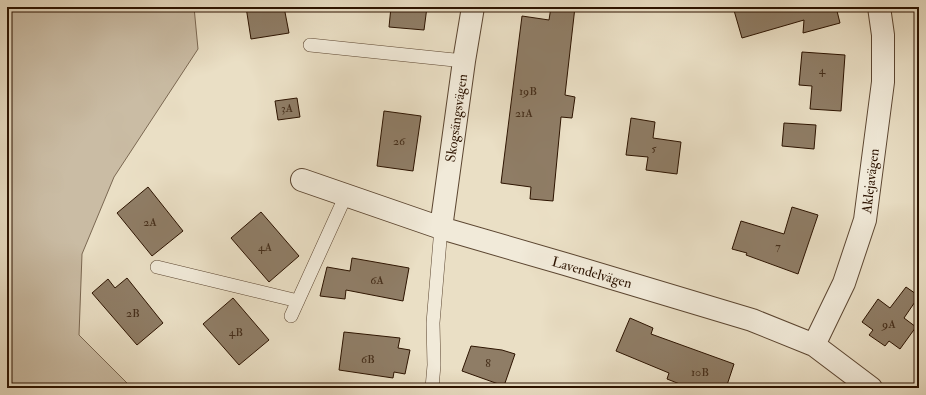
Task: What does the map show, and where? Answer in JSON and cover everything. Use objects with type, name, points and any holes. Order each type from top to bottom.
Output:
[{"type":"street","name":"Skogsängsvägen","points":[[441,228],[473,7]]},
{"type":"street","name":"Aklejavägen","points":[[814,345],[844,283],[865,220],[883,82],[883,35],[879,7]]},
{"type":"street","name":"Lavendelvägen","points":[[302,180],[441,228],[752,320],[814,345],[864,386]]},
{"type":"lane","points":[[310,45],[464,61]]},
{"type":"lane","points":[[291,316],[346,195]]},
{"type":"lane","points":[[432,388],[434,365],[433,323],[441,228]]},
{"type":"lane","points":[[157,267],[298,301]]},
{"type":"shaded area","points":[[7,7],[194,7],[198,49],[114,177],[82,254],[79,335],[133,388],[7,388]]},
{"type":"building","points":[[246,7],[284,7],[289,33],[251,39]]},
{"type":"building","points":[[391,7],[427,7],[424,30],[389,27]]},
{"type":"building","points":[[551,7],[575,7],[565,95],[575,97],[572,118],[561,117],[553,201],[530,199],[531,187],[501,183],[522,16],[549,20]]},
{"type":"building","points":[[733,7],[836,7],[840,23],[803,33],[804,20],[742,38]]},
{"type":"building","points":[[802,52],[845,55],[841,111],[810,109],[812,86],[799,85]]},
{"type":"building","points":[[297,98],[300,117],[278,120],[275,101]]},
{"type":"building","points":[[384,111],[421,116],[413,171],[377,166]]},
{"type":"building","points":[[631,118],[655,122],[653,138],[681,142],[677,174],[646,170],[648,157],[626,155]]},
{"type":"building","points":[[784,123],[816,125],[814,149],[782,146]]},
{"type":"building","points":[[148,187],[183,231],[152,256],[117,213]]},
{"type":"building","points":[[792,207],[818,215],[798,274],[746,255],[747,253],[732,249],[741,221],[784,234]]},
{"type":"building","points":[[261,212],[299,256],[269,282],[231,238]]},
{"type":"building","points":[[352,258],[409,268],[403,301],[346,290],[345,299],[320,296],[327,267],[350,271]]},
{"type":"building","points":[[127,278],[163,323],[137,345],[92,293],[108,279],[115,288]]},
{"type":"building","points":[[906,287],[919,296],[904,318],[916,327],[900,349],[889,341],[885,346],[869,335],[873,330],[862,322],[878,299],[890,308]]},
{"type":"building","points":[[233,298],[269,340],[239,365],[203,324]]},
{"type":"building","points":[[630,318],[653,328],[651,334],[734,364],[726,388],[690,388],[667,379],[669,373],[616,351]]},
{"type":"building","points":[[344,332],[400,338],[398,348],[410,350],[405,374],[394,372],[393,378],[339,370]]},
{"type":"building","points":[[471,346],[502,350],[515,354],[504,386],[462,371]]}]
